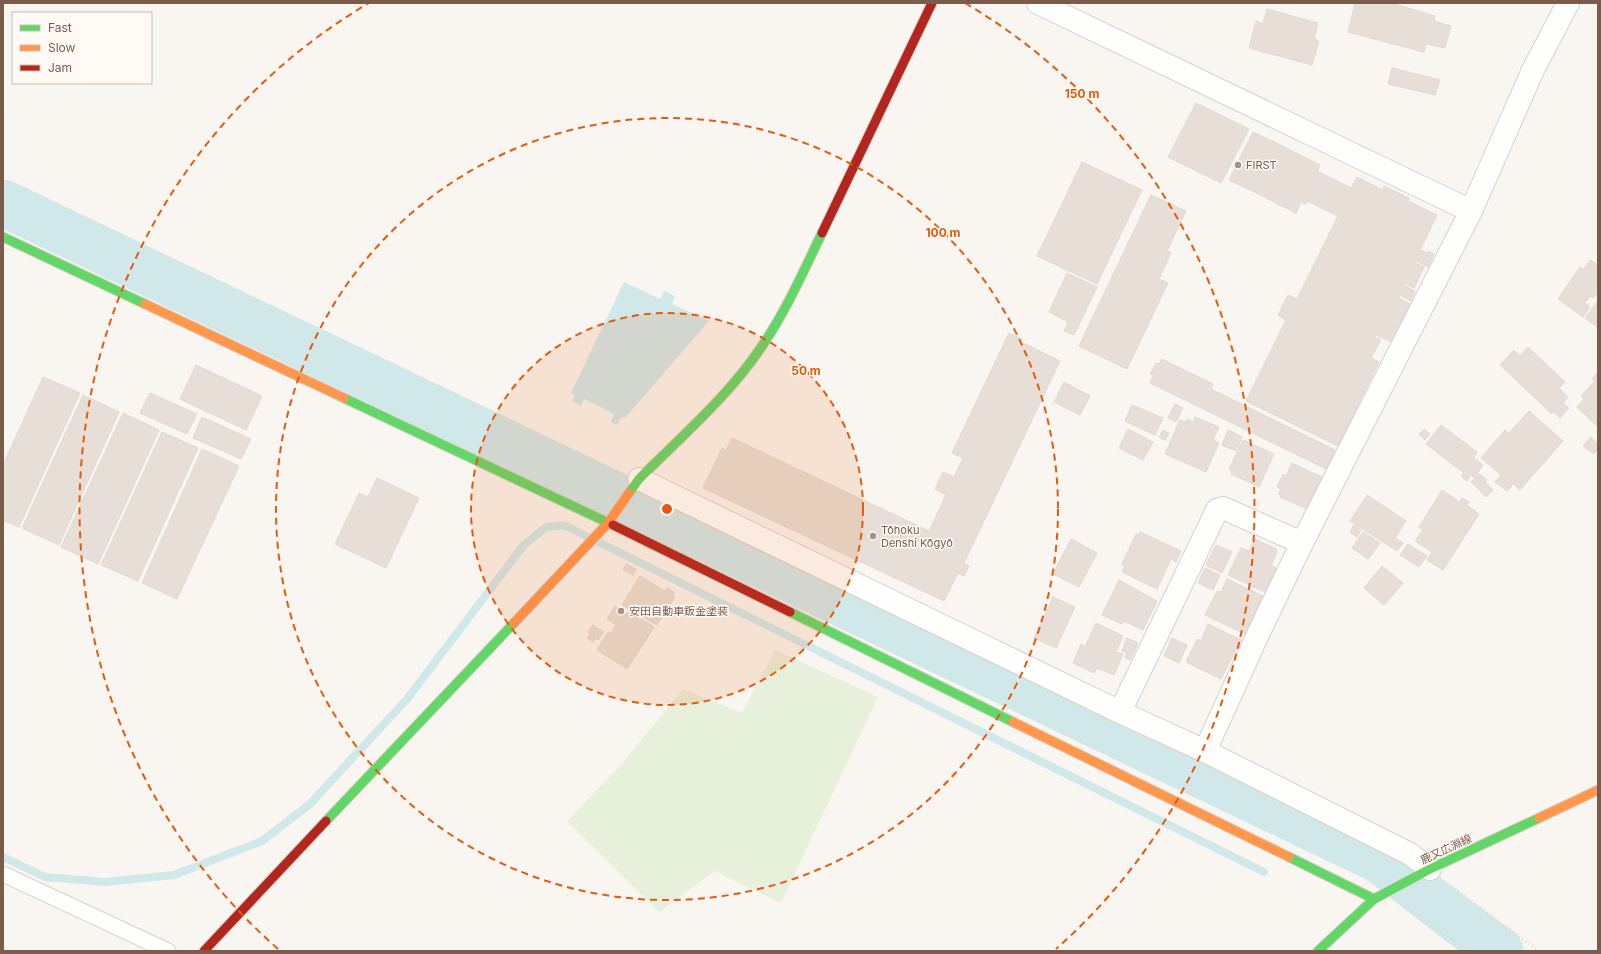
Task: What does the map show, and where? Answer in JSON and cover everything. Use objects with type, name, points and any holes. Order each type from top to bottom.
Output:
[{"type":"street","points":[[204,951],[608,524],[639,479],[730,388],[764,344],[794,291],[932,3]]},
{"type":"street","points":[[1038,3],[1470,211]]},
{"type":"street","points":[[1205,751],[1260,630],[1470,211],[1533,70],[1568,3]]},
{"type":"street","points":[[3,237],[608,524],[1374,899]]},
{"type":"street","points":[[639,479],[1120,712],[1205,751],[1410,854],[1429,870]]},
{"type":"street","points":[[1120,712],[1217,510],[1224,508],[1302,544]]},
{"type":"street","name":"鹿又広淵線","points":[[1318,951],[1374,899],[1385,892],[1598,790]]},
{"type":"lane","points":[[3,874],[168,951]]},
{"type":"path","points":[[1429,870],[1539,951]]},
{"type":"path","points":[[1385,892],[1468,951]]},
{"type":"green space","points":[[775,650],[878,697],[781,903],[715,871],[659,912],[567,821],[620,766],[683,689],[742,713]]},
{"type":"water","points":[[624,282],[660,299],[664,291],[675,296],[672,304],[709,321],[625,418],[621,417],[617,425],[611,422],[614,414],[584,399],[581,406],[572,401],[575,395],[571,393]]},
{"type":"building","points":[[1355,3],[1391,3],[1435,16],[1434,21],[1451,26],[1445,48],[1426,44],[1424,52],[1348,32]]},
{"type":"building","points":[[1267,9],[1318,23],[1314,39],[1319,41],[1312,65],[1249,48],[1256,21],[1263,24]]},
{"type":"building","points":[[1392,68],[1440,80],[1435,95],[1388,84]]},
{"type":"building","points":[[1196,103],[1249,129],[1221,183],[1168,157]]},
{"type":"building","points":[[1253,132],[1289,149],[1265,197],[1229,180]]},
{"type":"building","points":[[1290,150],[1320,165],[1317,171],[1351,188],[1357,177],[1383,190],[1384,186],[1409,198],[1408,201],[1437,215],[1420,250],[1427,253],[1428,251],[1434,254],[1428,267],[1416,261],[1415,263],[1424,267],[1414,288],[1404,283],[1403,285],[1415,291],[1411,301],[1400,295],[1399,298],[1410,304],[1392,342],[1376,335],[1375,337],[1381,340],[1371,358],[1379,362],[1338,446],[1246,401],[1286,320],[1278,315],[1288,295],[1297,299],[1338,216],[1307,201],[1306,204],[1301,202],[1296,213],[1266,198]]},
{"type":"building","points":[[1082,162],[1142,190],[1097,284],[1037,256]]},
{"type":"building","points":[[1151,195],[1186,211],[1167,251],[1171,253],[1159,279],[1168,283],[1127,369],[1079,346]]},
{"type":"building","points":[[1590,260],[1598,265],[1598,292],[1593,298],[1590,296],[1585,303],[1590,307],[1583,317],[1558,299],[1580,267],[1584,269]]},
{"type":"building","points":[[1067,273],[1097,287],[1074,335],[1064,331],[1068,322],[1049,312]]},
{"type":"building","points":[[1597,302],[1598,303],[1598,328],[1585,318]]},
{"type":"building","points":[[1009,333],[1022,339],[1021,342],[1060,361],[964,563],[969,566],[964,576],[958,573],[944,601],[703,488],[722,448],[726,450],[732,438],[929,531],[946,495],[935,489],[943,472],[954,477],[963,458],[952,453]]},
{"type":"building","points":[[1528,347],[1565,382],[1559,388],[1568,397],[1563,403],[1569,408],[1560,418],[1554,412],[1552,414],[1500,365],[1514,350],[1520,356]]},
{"type":"building","points":[[1162,359],[1213,384],[1211,389],[1335,450],[1326,469],[1150,383],[1154,375],[1150,374],[1156,363],[1159,364]]},
{"type":"building","points":[[196,365],[262,396],[246,430],[180,399]]},
{"type":"building","points":[[1598,372],[1598,427],[1577,407],[1584,399],[1581,396],[1595,381],[1592,379]]},
{"type":"building","points":[[43,377],[80,393],[19,527],[3,520],[3,465]]},
{"type":"building","points":[[1064,382],[1090,396],[1080,415],[1054,402]]},
{"type":"building","points":[[150,393],[197,414],[187,434],[140,413]]},
{"type":"building","points":[[83,395],[119,412],[59,545],[22,528]]},
{"type":"building","points":[[1175,404],[1183,408],[1176,422],[1168,418]]},
{"type":"building","points":[[1132,405],[1163,418],[1155,435],[1125,421]]},
{"type":"building","points":[[1529,411],[1563,441],[1520,490],[1513,484],[1507,491],[1495,482],[1501,475],[1481,458],[1505,430],[1509,433]]},
{"type":"building","points":[[123,413],[159,430],[98,564],[61,547]]},
{"type":"building","points":[[202,417],[251,439],[241,459],[193,438]]},
{"type":"building","points":[[1195,417],[1219,427],[1213,440],[1219,443],[1206,472],[1165,454],[1180,420],[1186,422],[1187,419],[1193,422]]},
{"type":"building","points":[[1441,425],[1477,452],[1474,458],[1483,465],[1474,478],[1471,475],[1467,481],[1461,476],[1464,473],[1426,444]]},
{"type":"building","points":[[1128,429],[1153,442],[1143,460],[1119,448]]},
{"type":"building","points":[[1424,429],[1430,434],[1425,440],[1419,434]]},
{"type":"building","points":[[1163,430],[1169,433],[1165,440],[1159,437]]},
{"type":"building","points":[[1228,430],[1242,437],[1236,451],[1222,445]]},
{"type":"building","points":[[162,432],[198,448],[138,581],[101,565]]},
{"type":"building","points":[[1591,437],[1598,444],[1598,449],[1594,454],[1583,446]]},
{"type":"building","points":[[1243,440],[1274,454],[1259,487],[1231,474],[1232,471],[1229,469]]},
{"type":"building","points":[[202,449],[239,466],[177,599],[142,583]]},
{"type":"building","points":[[1292,463],[1322,477],[1307,509],[1280,497],[1281,495],[1278,494],[1281,489],[1277,487],[1283,474],[1286,476]]},
{"type":"building","points":[[1479,474],[1487,480],[1485,482],[1493,490],[1486,497],[1471,482]]},
{"type":"building","points":[[377,478],[419,498],[386,568],[335,544],[359,493],[368,497]]},
{"type":"building","points":[[1442,490],[1460,502],[1462,498],[1469,502],[1467,505],[1479,514],[1443,570],[1427,560],[1432,552],[1415,541],[1423,530],[1419,527]]},
{"type":"building","points":[[1367,495],[1406,521],[1395,538],[1403,543],[1397,551],[1350,521]]},
{"type":"building","points":[[1354,525],[1361,530],[1357,537],[1350,532]]},
{"type":"building","points":[[1140,532],[1181,551],[1176,562],[1171,559],[1157,589],[1122,572],[1125,565],[1122,564],[1136,534],[1139,535]]},
{"type":"building","points":[[1363,532],[1380,543],[1368,559],[1352,548]]},
{"type":"building","points":[[1071,539],[1097,553],[1079,587],[1053,574]]},
{"type":"building","points":[[1255,539],[1276,549],[1277,552],[1271,565],[1276,568],[1265,592],[1228,575],[1241,548],[1249,551]]},
{"type":"building","points":[[1408,544],[1427,556],[1419,567],[1400,555]]},
{"type":"building","points":[[1216,545],[1232,552],[1222,573],[1206,565]]},
{"type":"building","points":[[626,564],[636,569],[633,575],[623,570]]},
{"type":"building","points":[[1382,566],[1403,583],[1384,605],[1364,588]]},
{"type":"building","points":[[1205,568],[1220,575],[1213,590],[1198,583]]},
{"type":"building","points":[[640,576],[665,591],[667,588],[674,592],[672,595],[675,597],[657,625],[622,605]]},
{"type":"building","points":[[1227,579],[1263,596],[1245,634],[1205,615],[1217,591],[1221,592]]},
{"type":"building","points":[[1119,580],[1157,601],[1143,630],[1124,621],[1122,624],[1102,615]]},
{"type":"building","points":[[1053,597],[1075,607],[1056,648],[1034,638]]},
{"type":"building","points":[[615,606],[627,614],[629,612],[654,627],[627,669],[597,650],[608,632],[611,633],[616,625],[607,619]]},
{"type":"building","points":[[1096,623],[1123,636],[1116,652],[1123,654],[1114,675],[1097,668],[1094,673],[1073,663],[1081,644],[1085,647]]},
{"type":"building","points":[[1208,624],[1241,640],[1221,679],[1186,662],[1197,639],[1201,641]]},
{"type":"building","points":[[593,625],[604,632],[598,640],[596,638],[593,642],[587,638],[590,634],[588,632]]},
{"type":"building","points":[[1127,638],[1138,643],[1130,660],[1125,658],[1127,653],[1122,651]]},
{"type":"building","points":[[1172,638],[1187,645],[1179,663],[1164,656]]},
{"type":"waterway","points":[[3,203],[1380,860],[1453,917],[1500,951]]},
{"type":"waterway","points":[[3,857],[45,877],[105,882],[174,875],[262,841],[310,804],[407,699],[523,546],[546,527],[564,525],[1264,872]]},
{"type":"traffic: fast","points":[[629,493],[639,479],[689,431],[721,397],[751,361],[780,317],[822,233]]},
{"type":"traffic: fast","points":[[3,237],[145,304]]},
{"type":"traffic: fast","points":[[344,398],[613,525]]},
{"type":"traffic: fast","points":[[790,612],[1013,722]]},
{"type":"traffic: fast","points":[[326,821],[514,623]]},
{"type":"traffic: fast","points":[[1318,951],[1374,899],[1428,870],[1539,818]]},
{"type":"traffic: fast","points":[[1289,857],[1374,899]]},
{"type":"traffic: slow","points":[[145,304],[344,398]]},
{"type":"traffic: slow","points":[[514,623],[608,523],[629,493]]},
{"type":"traffic: slow","points":[[1013,722],[1289,857]]},
{"type":"traffic: slow","points":[[1539,818],[1598,790]]},
{"type":"traffic: jam","points":[[822,233],[932,3]]},
{"type":"traffic: jam","points":[[613,525],[790,612]]},
{"type":"traffic: jam","points":[[204,951],[326,821]]},
{"type":"place","name":"FIRST","points":[[1238,165]]},
{"type":"place","name":"Tōhoku Denshi Kōgyō","points":[[873,536]]},
{"type":"place","name":"安田自動車鈑金塗装","points":[[621,611]]}]
